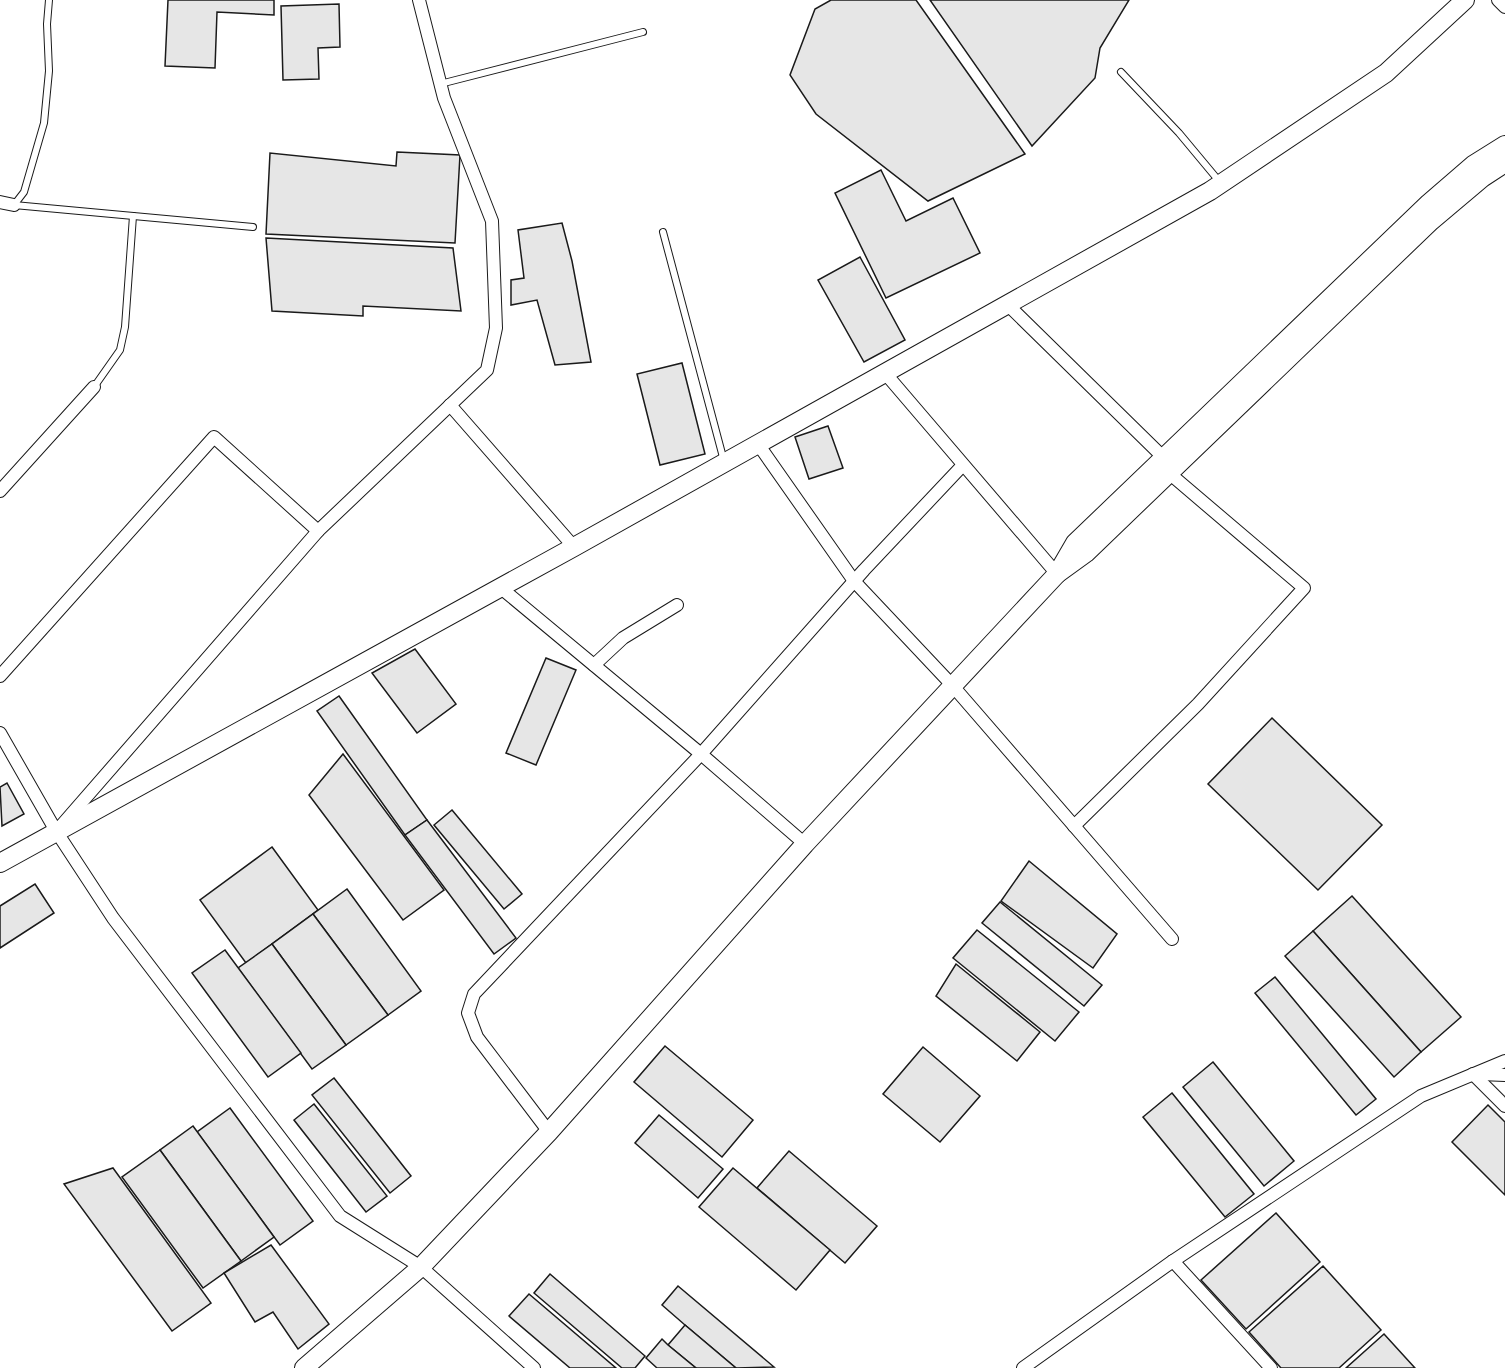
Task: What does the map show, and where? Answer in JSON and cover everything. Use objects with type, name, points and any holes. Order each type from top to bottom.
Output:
[{"type":"street","points":[[56,831],[318,531],[487,370],[496,328],[492,221],[444,98],[418,0]]},
{"type":"street","points":[[0,862],[501,588],[1221,184],[1386,73],[1465,0]]},
{"type":"street","points":[[1498,0],[1505,7]]},
{"type":"street","points":[[1166,465],[1429,203],[1473,165],[1505,145]]},
{"type":"street","points":[[304,1368],[420,1267],[549,1132],[805,844],[1057,574],[1075,543],[1166,465],[1431,221],[1482,178],[1505,163]]},
{"type":"street","points":[[0,202],[14,205]]},
{"type":"street","points":[[1007,304],[1166,465],[1304,588],[1198,704],[1074,826]]},
{"type":"street","points":[[885,373],[1057,574]]},
{"type":"street","points":[[0,491],[94,387]]},
{"type":"street","points":[[450,405],[574,547]]},
{"type":"street","points":[[0,676],[214,437],[318,531]]},
{"type":"street","points":[[758,444],[854,581],[952,685],[1172,939]]},
{"type":"street","points":[[549,1132],[477,1037],[468,1013],[474,994],[700,754],[854,581],[963,465]]},
{"type":"street","points":[[501,588],[805,844]]},
{"type":"street","points":[[594,665],[623,638],[677,605]]},
{"type":"street","points":[[0,734],[56,831],[113,918],[340,1216],[420,1267],[534,1368]]},
{"type":"street","points":[[1023,1368],[1173,1261],[1421,1096],[1505,1061]]},
{"type":"street","points":[[1473,1074],[1505,1075]]},
{"type":"street","points":[[1473,1074],[1505,1106]]},
{"type":"street","points":[[1173,1261],[1271,1368]]},
{"type":"lane","points":[[14,205],[24,192],[44,123],[49,71],[47,24],[50,0]]},
{"type":"lane","points":[[440,84],[643,32]]},
{"type":"lane","points":[[1121,72],[1179,133],[1221,184]]},
{"type":"lane","points":[[14,205],[252,227]]},
{"type":"lane","points":[[94,387],[120,350],[125,327],[133,216]]},
{"type":"lane","points":[[663,232],[725,463]]},
{"type":"building","points":[[168,0],[274,0],[274,15],[217,12],[215,68],[165,66]]},
{"type":"building","points":[[831,0],[916,0],[1025,154],[928,201],[816,114],[790,75],[815,9]]},
{"type":"building","points":[[930,0],[1129,0],[1100,48],[1095,78],[1032,146]]},
{"type":"building","points":[[339,4],[340,47],[318,48],[319,79],[283,80],[281,6]]},
{"type":"building","points":[[397,152],[460,155],[455,243],[266,234],[270,153],[396,166]]},
{"type":"building","points":[[881,170],[906,221],[953,198],[980,253],[886,298],[835,193]]},
{"type":"building","points":[[562,223],[572,261],[591,362],[555,365],[537,300],[511,305],[511,280],[524,278],[518,230]]},
{"type":"building","points":[[266,238],[453,248],[461,311],[363,306],[363,316],[272,311]]},
{"type":"building","points":[[860,257],[905,340],[864,362],[818,280]]},
{"type":"building","points":[[682,363],[705,454],[660,465],[637,374]]},
{"type":"building","points":[[828,426],[843,468],[809,479],[795,437]]},
{"type":"building","points":[[415,649],[456,704],[417,733],[372,673]]},
{"type":"building","points":[[546,658],[576,670],[536,765],[506,753]]},
{"type":"building","points":[[339,696],[427,820],[405,835],[317,711]]},
{"type":"building","points":[[1272,718],[1382,825],[1318,890],[1208,784]]},
{"type":"building","points":[[343,754],[444,890],[403,920],[309,795]]},
{"type":"building","points":[[7,783],[24,814],[2,826],[0,787]]},
{"type":"building","points":[[452,810],[522,894],[504,909],[434,825]]},
{"type":"building","points":[[427,820],[516,938],[494,954],[405,835]]},
{"type":"building","points":[[272,847],[318,910],[246,963],[200,900]]},
{"type":"building","points":[[1029,861],[1117,934],[1093,968],[1001,901]]},
{"type":"building","points":[[35,884],[54,913],[0,948],[0,906]]},
{"type":"building","points":[[347,889],[421,991],[388,1015],[313,914]]},
{"type":"building","points":[[1352,896],[1461,1017],[1421,1052],[1313,931]]},
{"type":"building","points":[[1000,902],[1102,985],[1084,1006],[982,923]]},
{"type":"building","points":[[313,914],[388,1015],[346,1045],[272,944]]},
{"type":"building","points":[[977,930],[1079,1012],[1055,1041],[953,958]]},
{"type":"building","points":[[1313,931],[1421,1052],[1394,1077],[1285,956]]},
{"type":"building","points":[[272,944],[346,1045],[312,1069],[238,968]]},
{"type":"building","points":[[225,950],[301,1053],[268,1077],[192,973]]},
{"type":"building","points":[[956,964],[1040,1032],[1017,1061],[936,996]]},
{"type":"building","points":[[1275,977],[1376,1099],[1356,1115],[1255,993]]},
{"type":"building","points":[[665,1046],[753,1120],[722,1157],[634,1082]]},
{"type":"building","points":[[923,1047],[980,1096],[940,1142],[883,1094]]},
{"type":"building","points":[[1213,1062],[1294,1161],[1264,1186],[1183,1087]]},
{"type":"building","points":[[334,1078],[411,1176],[390,1193],[312,1095]]},
{"type":"building","points":[[1172,1093],[1254,1194],[1225,1217],[1143,1117]]},
{"type":"building","points":[[314,1104],[387,1196],[366,1212],[294,1120]]},
{"type":"building","points":[[1488,1105],[1505,1122],[1505,1195],[1452,1142]]},
{"type":"building","points":[[230,1108],[313,1221],[280,1245],[197,1132]]},
{"type":"building","points":[[659,1115],[723,1169],[698,1198],[635,1143]]},
{"type":"building","points":[[193,1126],[274,1237],[241,1261],[160,1150]]},
{"type":"building","points":[[160,1150],[241,1261],[203,1288],[122,1177]]},
{"type":"building","points":[[789,1151],[877,1226],[845,1263],[757,1188]]},
{"type":"building","points":[[113,1168],[211,1303],[172,1331],[64,1184]]},
{"type":"building","points":[[733,1168],[830,1250],[796,1290],[699,1207]]},
{"type":"building","points":[[1276,1213],[1320,1262],[1246,1329],[1201,1280]]},
{"type":"building","points":[[271,1245],[329,1324],[298,1349],[273,1312],[255,1322],[224,1273]]},
{"type":"building","points":[[1323,1266],[1381,1330],[1339,1368],[1281,1368],[1249,1332]]},
{"type":"building","points":[[550,1274],[645,1356],[635,1368],[622,1368],[534,1293]]},
{"type":"building","points":[[678,1286],[774,1367],[736,1368],[685,1325],[662,1305]]},
{"type":"building","points":[[529,1294],[616,1368],[570,1368],[509,1316]]},
{"type":"building","points":[[685,1325],[736,1368],[696,1368],[668,1345]]},
{"type":"building","points":[[1384,1334],[1415,1368],[1346,1368]]},
{"type":"building","points":[[662,1339],[696,1368],[657,1368],[646,1358]]}]
